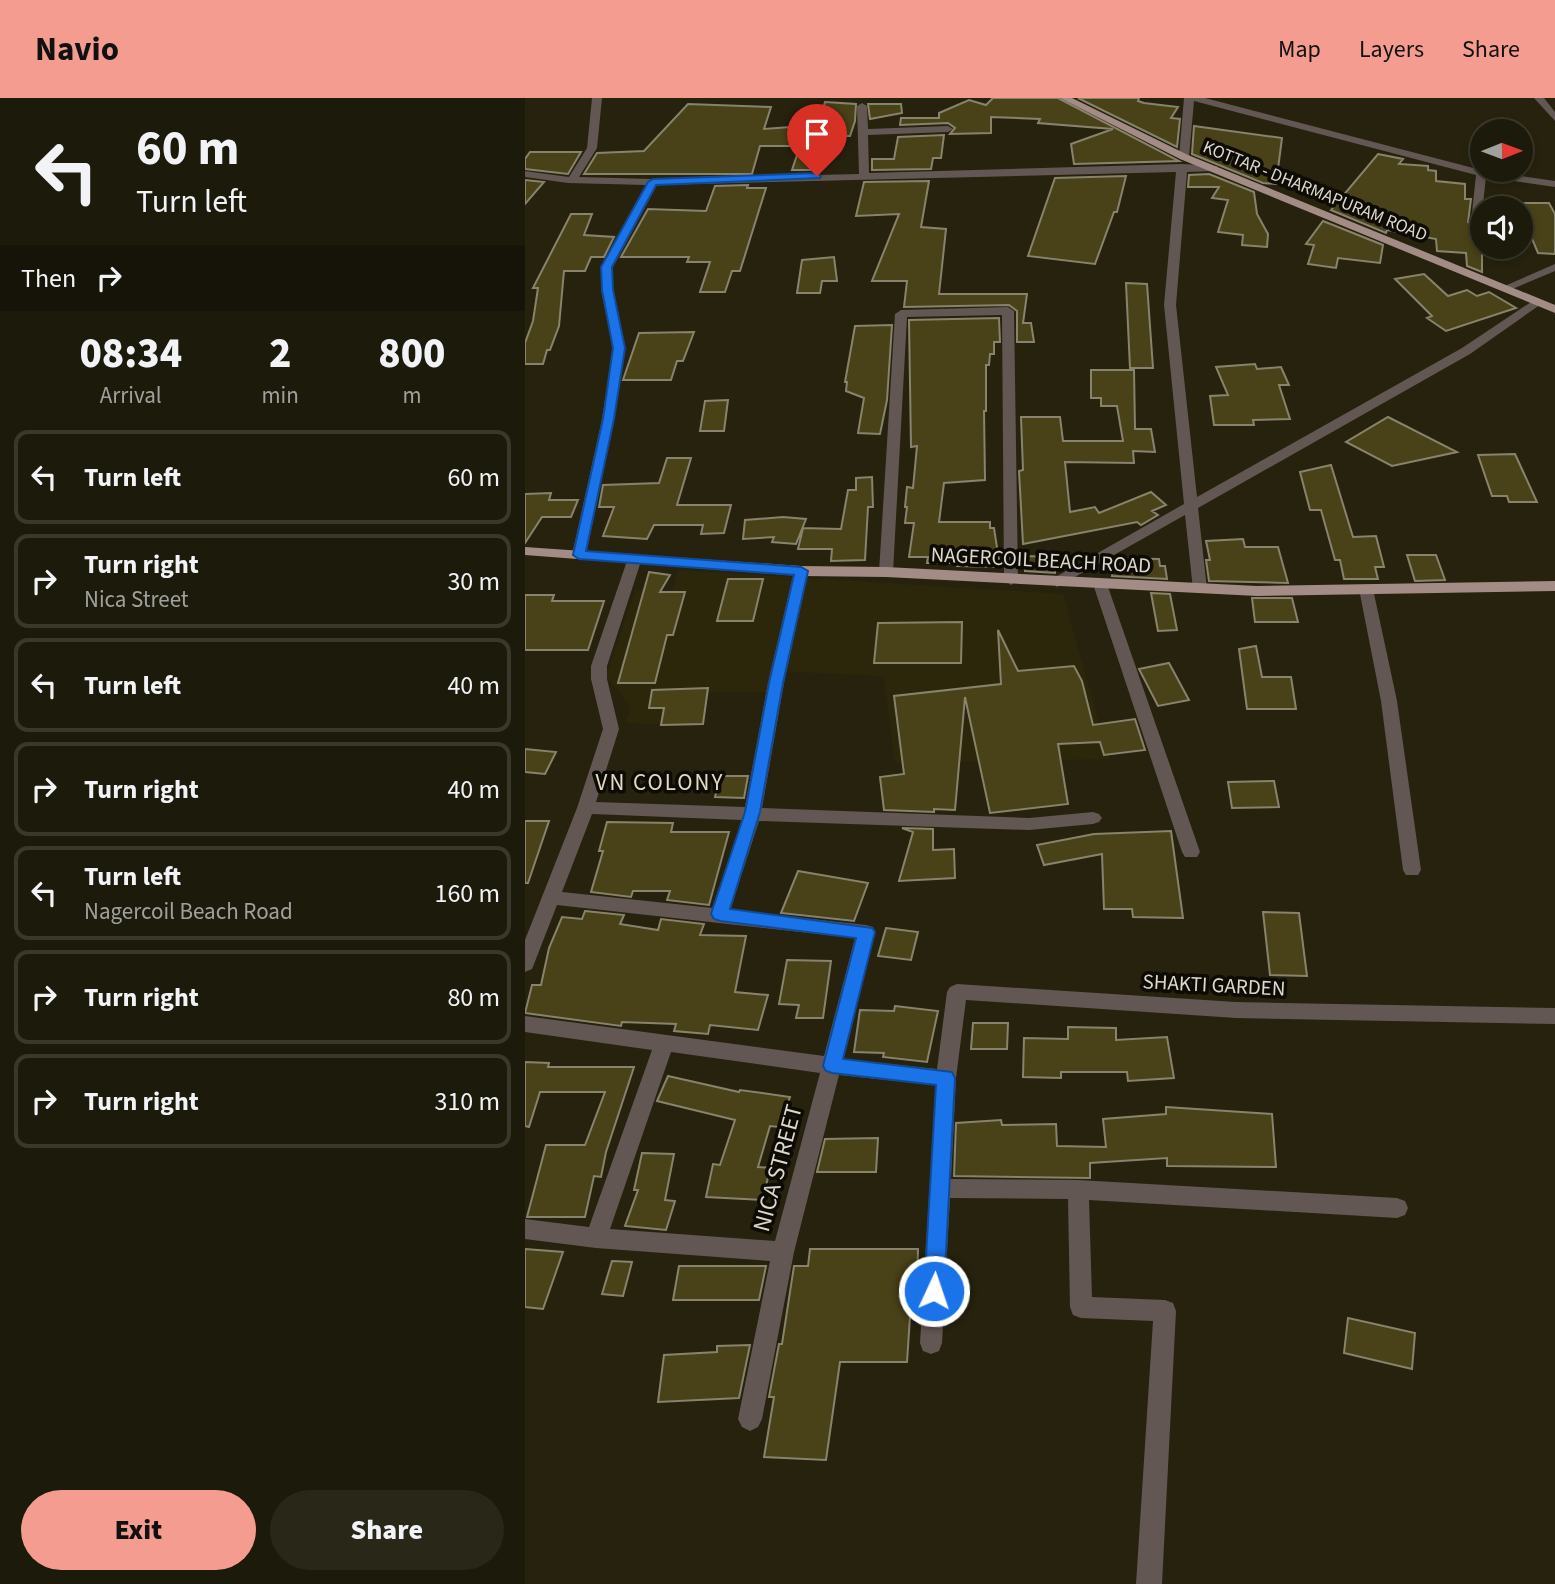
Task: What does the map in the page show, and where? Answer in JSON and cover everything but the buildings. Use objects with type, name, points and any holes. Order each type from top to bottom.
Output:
[{"type":"main road","name":"KOTTAR - DHARMAPURAM ROAD","points":[[1065,98],[1183,162],[1213,168],[1555,309]]},
{"type":"main road","name":"NAGERCOIL BEACH ROAD","points":[[525,551],[801,571],[886,572],[1257,591],[1555,586]]},
{"type":"street","points":[[572,180],[592,148],[597,98]]},
{"type":"street","points":[[1200,589],[1170,304],[1191,98],[1470,170]]},
{"type":"street","points":[[1541,99],[1555,101]]},
{"type":"street","points":[[1541,99],[1555,118]]},
{"type":"street","points":[[862,106],[864,175]]},
{"type":"street","points":[[864,132],[949,129]]},
{"type":"street","points":[[528,177],[653,182],[1183,162]]},
{"type":"street","points":[[1533,181],[1555,184]]},
{"type":"street","points":[[579,555],[608,419],[619,348],[607,290],[607,267],[653,182]]},
{"type":"street","points":[[1506,288],[1555,267]]},
{"type":"street","points":[[1057,582],[1466,351],[1538,302]]},
{"type":"street","points":[[886,572],[901,314],[1008,311],[1011,580]]},
{"type":"street","points":[[525,964],[586,808],[611,729],[599,679],[599,666],[635,558]]},
{"type":"street","points":[[553,898],[720,914],[753,812],[776,683],[801,571]]},
{"type":"street","points":[[1100,584],[1191,852]]},
{"type":"street","points":[[1366,589],[1389,701],[1412,870]]},
{"type":"street","points":[[586,808],[1029,824],[1093,818]]},
{"type":"street","name":"NICA STREET","points":[[720,914],[866,932],[783,1252],[750,1419]]},
{"type":"street","name":"SHAKTI GARDEN","points":[[946,1078],[957,992],[1236,1010],[1555,1016]]},
{"type":"street","points":[[525,1024],[832,1066],[946,1078],[931,1343]]},
{"type":"street","points":[[596,1238],[664,1043]]},
{"type":"street","points":[[939,1188],[1078,1190],[1397,1208]]},
{"type":"street","points":[[1078,1190],[1081,1307],[1165,1311],[1149,1584]]},
{"type":"street","points":[[525,1229],[596,1238],[783,1252]]},
{"type":"shaded area","points":[[678,570],[1063,594],[1109,759],[895,763],[884,676],[773,671],[768,692],[690,693],[682,725],[625,723],[631,707],[606,676],[635,591],[672,591]]},
{"type":"district","name":"VN COLONY","points":[[660,782]]},
{"type":"route","points":[[817,176],[653,182],[607,267],[607,290],[615,318],[619,348],[608,419],[579,555],[801,571],[776,683],[753,812],[720,914],[866,932],[832,1066],[946,1078],[934,1291]]}]
